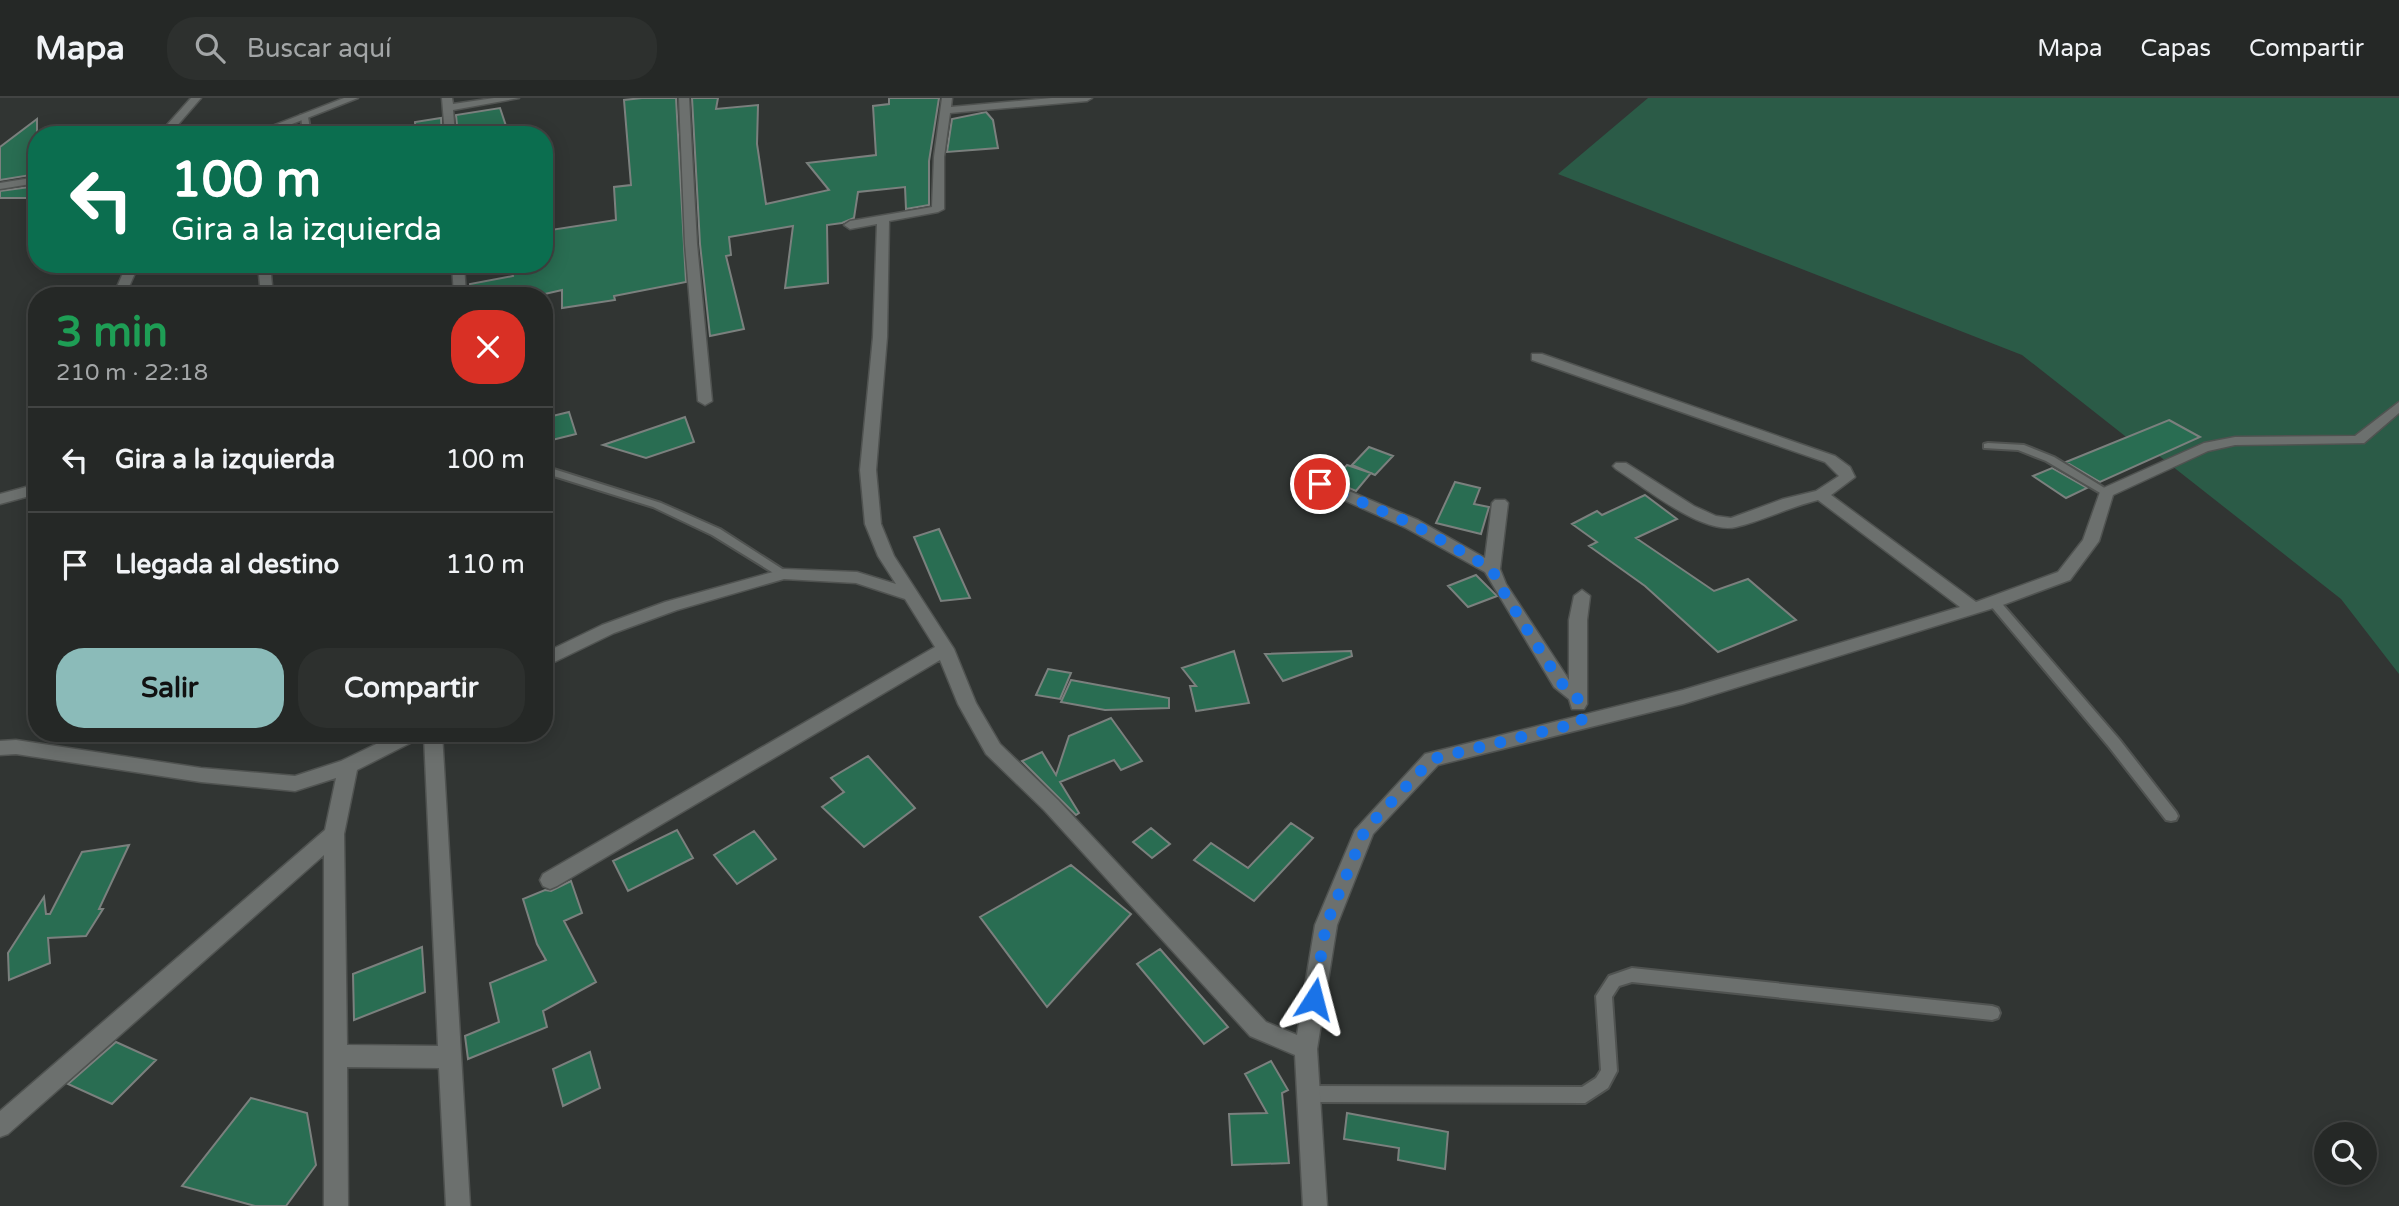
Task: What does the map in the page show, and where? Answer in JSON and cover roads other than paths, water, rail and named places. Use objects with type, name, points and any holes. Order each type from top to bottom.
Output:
[{"type":"street","points":[[171,126],[196,98]]},
{"type":"street","points":[[284,126],[353,98]]},
{"type":"street","points":[[449,126],[448,103],[514,98]]},
{"type":"street","points":[[684,98],[691,244],[705,401]]},
{"type":"street","points":[[850,225],[935,211],[940,207],[939,157],[947,104],[1087,98]]},
{"type":"street","points":[[2,187],[28,182]]},
{"type":"street","points":[[883,219],[880,337],[868,470],[873,524],[886,556],[946,649],[967,704],[993,749],[1051,806],[1258,1029],[1306,1049]]},
{"type":"street","points":[[1537,358],[1830,459],[1845,470],[1847,477],[1821,495],[1788,502],[1732,523],[1713,521],[1688,509],[1621,466]]},
{"type":"street","points":[[1315,1206],[1306,1049],[1326,925],[1365,830],[1432,759],[1683,697],[1994,602],[2064,576],[2091,541],[2106,492],[2204,447],[2235,441],[2359,440],[2399,406]]},
{"type":"street","points":[[1320,484],[1412,524],[1492,569]]},
{"type":"street","points":[[0,499],[28,491]]},
{"type":"street","points":[[1821,495],[1973,608]]},
{"type":"street","points":[[1500,503],[1492,569],[1560,682],[1577,696]]},
{"type":"street","points":[[553,656],[608,629],[671,606],[784,574],[857,578],[911,596]]},
{"type":"street","points":[[1582,596],[1577,620],[1577,696],[1582,722]]},
{"type":"street","points":[[550,880],[946,649]]},
{"type":"street","points":[[0,748],[16,747],[201,775],[296,784],[348,766],[397,742]]},
{"type":"street","points":[[434,742],[458,1206]]},
{"type":"street","points":[[336,1206],[334,834],[348,766]]},
{"type":"street","points":[[0,1126],[334,834]]},
{"type":"street","points":[[336,1056],[451,1057]]},
{"type":"lane","points":[[304,117],[306,126]]},
{"type":"lane","points":[[1989,446],[2020,447],[2050,459],[2106,492]]},
{"type":"lane","points":[[553,472],[657,505],[716,531],[784,574]]},
{"type":"lane","points":[[1994,602],[2114,743],[2171,816]]},
{"type":"lane","points":[[1310,1094],[1585,1095],[1602,1083],[1609,1072],[1604,996],[1614,981],[1632,975],[1992,1013]]}]
